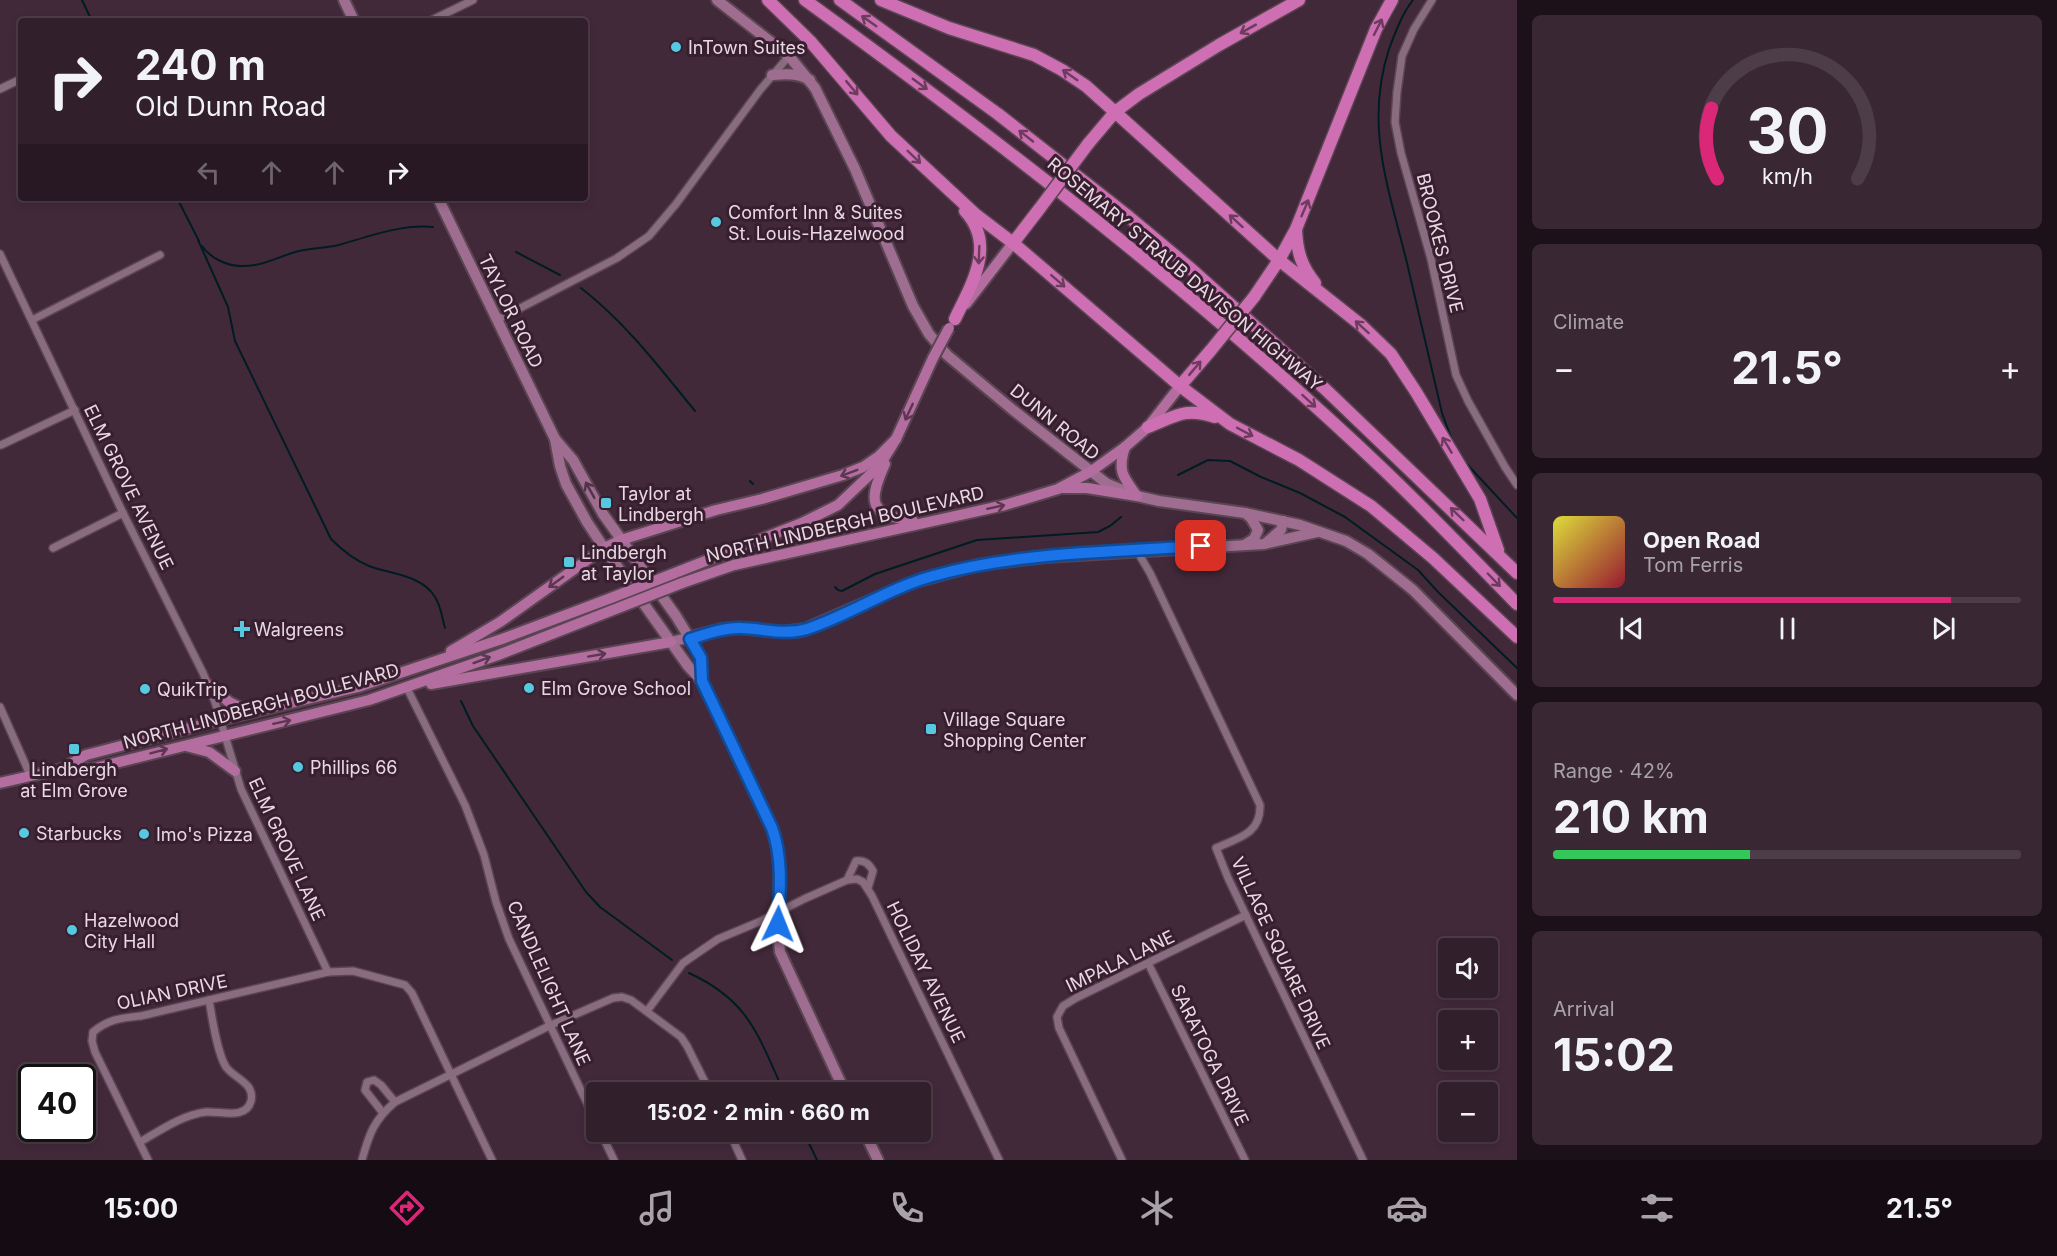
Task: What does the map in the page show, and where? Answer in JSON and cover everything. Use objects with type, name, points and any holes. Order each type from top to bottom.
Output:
[{"type":"highway","points":[[768,0],[818,50],[891,136],[975,214],[1013,243],[1206,406],[1225,420],[1299,460],[1371,506],[1433,558],[1517,637]]},
{"type":"highway","name":"ROSEMARY STRAUB DAVISON HIGHWAY","points":[[805,0],[926,88],[1060,192],[1273,369],[1386,471],[1517,604]]},
{"type":"highway","name":"ROSEMARY STRAUB DAVISON HIGHWAY","points":[[840,0],[998,114],[1129,217],[1222,296],[1324,388],[1517,573]]},
{"type":"highway","points":[[881,0],[949,28],[1034,55],[1070,75],[1115,112],[1279,260],[1361,325],[1391,354],[1416,392],[1480,499],[1499,554]]},
{"type":"highway","name":"NORTH LINDBERGH BOULEVARD","points":[[1013,243],[1115,112],[1187,64],[1299,0]]},
{"type":"highway","name":"NORTH LINDBERGH BOULEVARD","points":[[1180,386],[1254,297],[1279,260],[1296,229],[1376,29],[1392,0]]},
{"type":"highway","points":[[930,172],[969,215],[976,228],[979,241],[981,255],[978,271],[952,323]]},
{"type":"highway","points":[[1296,229],[1297,249],[1301,264],[1331,302]]},
{"type":"highway","points":[[1148,427],[1184,404],[1206,406]]},
{"type":"highway","points":[[1148,427],[1185,412],[1205,414],[1225,420]]},
{"type":"main road","name":"NORTH LINDBERGH BOULEVARD","points":[[0,783],[61,769],[86,755],[250,712],[358,687],[430,664],[521,632],[817,517],[838,505],[880,465],[896,439],[933,358],[952,323],[1013,243]]},
{"type":"main road","name":"NORTH LINDBERGH BOULEVARD","points":[[61,769],[91,769],[338,708],[407,688],[734,565],[1005,505],[1058,489],[1090,472],[1125,447],[1148,427],[1180,386]]},
{"type":"main road","points":[[896,439],[875,485],[873,496],[876,507],[886,515],[923,522]]},
{"type":"main road","points":[[430,664],[500,622],[604,548],[621,540],[716,510],[843,476],[863,467],[879,456],[896,439]]},
{"type":"main road","points":[[1125,447],[1121,472],[1137,496]]},
{"type":"main road","points":[[1058,489],[1087,488],[1137,496]]},
{"type":"main road","points":[[407,688],[671,642]]},
{"type":"main road","points":[[208,685],[229,702],[250,712]]},
{"type":"main road","points":[[183,745],[209,752],[235,771]]},
{"type":"street","points":[[344,0],[353,18]]},
{"type":"street","points":[[436,18],[472,0]]},
{"type":"street","name":"DUNN ROAD","points":[[717,0],[789,56],[810,80],[829,113],[855,169],[913,306],[929,334],[947,355],[1106,483],[1137,496],[1283,521],[1346,541],[1368,554],[1399,578],[1517,695]]},
{"type":"street","name":"BROOKES DRIVE","points":[[1432,0],[1414,29],[1402,56],[1396,92],[1395,122],[1401,153],[1431,259],[1456,375],[1468,401],[1517,485]]},
{"type":"street","points":[[497,320],[617,258],[649,236],[789,56]]},
{"type":"street","points":[[772,75],[790,74],[810,80]]},
{"type":"street","points":[[0,89],[18,80]]},
{"type":"street","name":"TAYLOR ROAD","points":[[439,201],[555,439],[573,460],[621,540],[690,639],[701,658],[702,681]]},
{"type":"street","name":"ELM GROVE AVENUE","points":[[0,254],[123,513],[183,630],[208,685],[225,735]]},
{"type":"street","points":[[32,320],[160,255]]},
{"type":"street","points":[[1,445],[75,410]]},
{"type":"street","name":"TAYLOR ROAD","points":[[555,439],[560,466],[567,484],[604,548],[688,666],[702,681]]},
{"type":"street","points":[[53,548],[123,513]]},
{"type":"street","points":[[1245,513],[1258,530],[1254,538],[1246,544]]},
{"type":"street","points":[[1264,543],[1281,530],[1283,521]]},
{"type":"street","points":[[671,642],[731,629],[782,632],[805,629],[911,582],[978,565],[1045,557],[1264,543],[1319,531]]},
{"type":"street","name":"VILLAGE SQUARE DRIVE","points":[[1137,551],[1150,573],[1260,805],[1261,814],[1253,830],[1216,848],[1363,1160]]},
{"type":"street","points":[[702,681],[772,828],[777,844],[778,937],[782,959],[840,1082]]},
{"type":"street","name":"CANDLELIGHT LANE","points":[[407,688],[465,805],[484,855],[496,902],[509,939],[586,1100]]},
{"type":"street","points":[[0,707],[31,777]]},
{"type":"street","name":"ELM GROVE LANE","points":[[225,735],[241,789],[263,840],[328,972]]},
{"type":"street","points":[[647,1011],[682,963],[718,939],[847,880],[856,861],[869,865],[873,871],[868,888]]},
{"type":"street","name":"HOLIDAY AVENUE","points":[[847,880],[857,879],[868,888],[999,1160]]},
{"type":"street","name":"IMPALA LANE","points":[[1122,1160],[1059,1028],[1057,1017],[1063,1006],[1076,998],[1246,915]]},
{"type":"street","name":"SARATOGA DRIVE","points":[[1148,963],[1245,1160]]},
{"type":"street","name":"OLIAN DRIVE","points":[[148,1160],[95,1052],[92,1041],[93,1032],[110,1021],[328,972],[353,971],[405,985],[412,993],[492,1160]]},
{"type":"street","points":[[362,1160],[371,1130],[382,1113],[395,1102],[551,1025],[603,1002],[622,997],[631,1000],[681,1037],[705,1082]]},
{"type":"street","points":[[140,1142],[174,1122],[192,1116],[207,1112],[237,1113],[247,1110],[250,1106],[252,1097],[250,1088],[226,1066],[216,1036],[209,1000]]},
{"type":"street","points":[[382,1113],[365,1090],[367,1082],[374,1080],[381,1085],[395,1102]]},
{"type":"street","points":[[605,1142],[614,1160]]},
{"type":"street","points":[[734,1142],[742,1160]]},
{"type":"street","points":[[869,1142],[878,1160]]},
{"type":"waterway","points":[[82,0],[91,18]]},
{"type":"waterway","points":[[1413,0],[1402,17],[1389,49],[1382,77],[1379,131],[1387,183],[1442,413],[1453,443]]},
{"type":"waterway","points":[[179,201],[199,241]]},
{"type":"waterway","points":[[202,246],[214,258],[225,263],[249,266],[299,251],[339,245],[398,229],[433,227]]},
{"type":"waterway","points":[[198,240],[228,307],[235,341],[331,539],[364,564],[405,576],[422,584],[437,601],[445,628]]},
{"type":"waterway","points":[[516,252],[560,275]]},
{"type":"waterway","points":[[581,288],[627,331],[695,411]]},
{"type":"waterway","points":[[1178,475],[1208,460],[1230,461],[1300,493],[1345,517],[1418,570],[1517,668]]},
{"type":"waterway","points":[[1464,461],[1517,518]]},
{"type":"waterway","points":[[750,481],[753,484]]},
{"type":"waterway","points":[[835,587],[842,591],[875,574],[977,540],[1098,532],[1121,517]]},
{"type":"waterway","points":[[461,701],[473,726],[586,892],[600,907],[672,960]]},
{"type":"waterway","points":[[689,973],[710,984],[739,1008],[759,1037],[779,1082]]},
{"type":"waterway","points":[[808,1142],[817,1160]]},
{"type":"place","name":"InTown Suites","points":[[676,47]]},
{"type":"place","name":"Comfort Inn & Suites St. Louis-Hazelwood","points":[[716,222]]},
{"type":"place","name":"Taylor at Lindbergh","points":[[606,503]]},
{"type":"place","name":"Lindbergh at Taylor","points":[[569,562]]},
{"type":"place","name":"Walgreens","points":[[242,629]]},
{"type":"place","name":"Elm Grove School","points":[[529,688]]},
{"type":"place","name":"QuikTrip","points":[[145,689]]},
{"type":"place","name":"Village Square Shopping Center","points":[[931,729]]},
{"type":"place","name":"Lindbergh at Elm Grove","points":[[74,749]]},
{"type":"place","name":"Phillips 66","points":[[298,767]]},
{"type":"place","name":"Starbucks","points":[[24,833]]},
{"type":"place","name":"Imo's Pizza","points":[[144,834]]},
{"type":"place","name":"Hazelwood City Hall","points":[[72,930]]},
{"type":"route","points":[[778,924],[780,888],[777,844],[772,828],[702,681],[701,658],[690,639],[739,628],[782,632],[805,629],[911,582],[978,565],[1045,557],[1201,546]]}]
